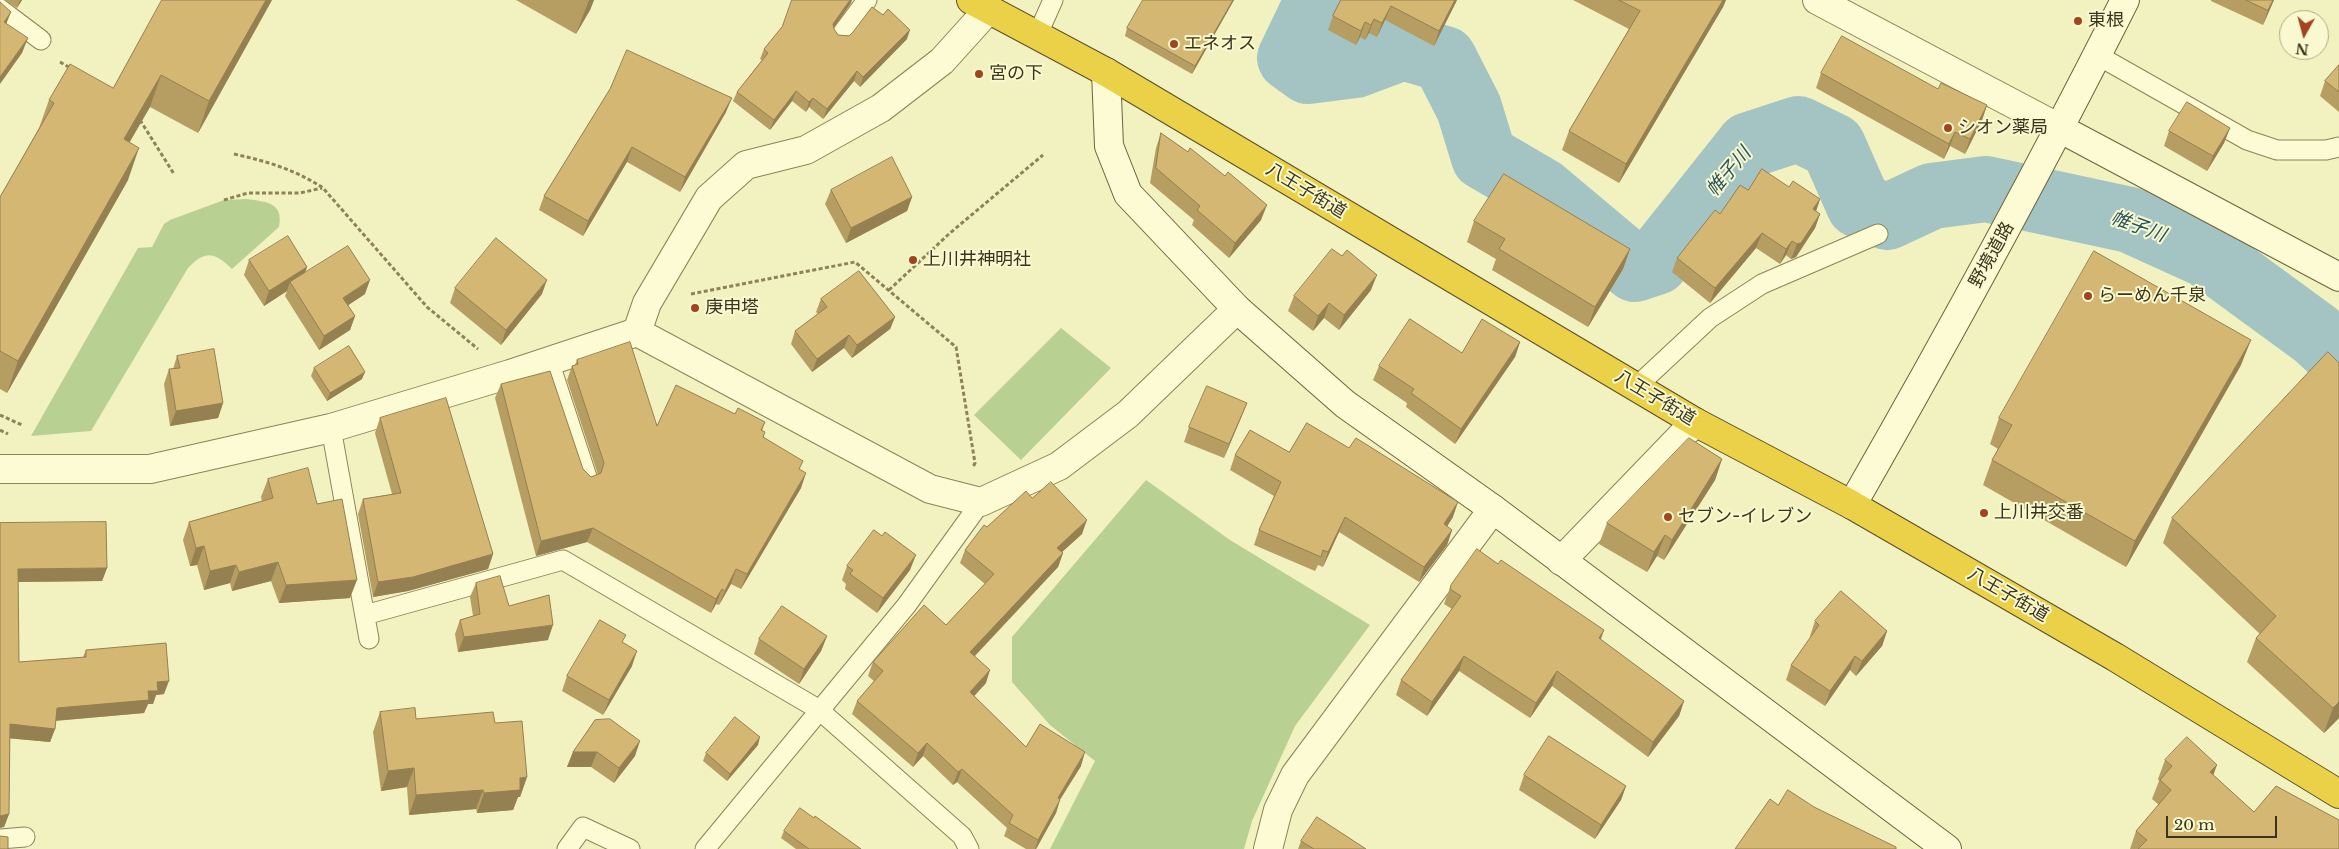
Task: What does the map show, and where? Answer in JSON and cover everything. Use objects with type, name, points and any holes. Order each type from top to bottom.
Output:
[{"type":"highway","name":"八王子街道","points":[[980,5],[1106,72],[1695,422],[1852,505],[2115,657],[2339,794]]},
{"type":"street","points":[[1817,0],[2339,277]]},
{"type":"street","name":"野境道路","points":[[1852,505],[1934,362],[2042,163],[2125,0]]},
{"type":"street","points":[[637,332],[647,303],[709,198],[746,165],[806,150],[881,108],[942,61],[980,5]]},
{"type":"street","points":[[1106,72],[1109,146],[1128,194],[1237,309],[1346,404],[1493,509],[1947,849]]},
{"type":"street","points":[[0,469],[150,469],[331,428],[510,374],[637,332],[930,489],[972,501],[1060,466],[1128,414],[1237,309]]},
{"type":"street","points":[[1561,561],[1695,422]]},
{"type":"street","points":[[1268,849],[1278,810],[1295,775],[1493,509]]},
{"type":"lane","points":[[841,35],[867,0]]},
{"type":"lane","points":[[1037,36],[1053,0]]},
{"type":"lane","points":[[0,9],[41,40]]},
{"type":"lane","points":[[2098,55],[2247,140],[2277,150],[2326,150],[2339,147]]},
{"type":"lane","points":[[1636,387],[1710,318],[1762,284],[1878,234]]},
{"type":"lane","points":[[549,361],[588,480]]},
{"type":"lane","points":[[331,428],[369,638]]},
{"type":"lane","points":[[705,849],[818,709],[906,606],[972,501]]},
{"type":"lane","points":[[365,615],[563,560],[818,709],[962,836],[969,849]]},
{"type":"lane","points":[[567,849],[583,827],[630,849]]},
{"type":"lane","points":[[0,839],[25,837]]},
{"type":"path","points":[[57,60],[73,70]]},
{"type":"path","points":[[135,113],[174,174]]},
{"type":"path","points":[[234,154],[264,161],[305,176],[323,188],[427,307],[510,374]]},
{"type":"path","points":[[889,290],[950,234],[1043,156]]},
{"type":"path","points":[[224,200],[248,193],[300,194],[323,188]]},
{"type":"path","points":[[647,303],[855,262],[956,347],[975,463],[972,501]]},
{"type":"path","points":[[0,415],[22,424]]},
{"type":"green space","points":[[247,199],[267,203],[276,208],[279,212],[279,227],[232,269],[220,259],[210,255],[200,258],[188,268],[91,431],[31,436],[138,248],[152,247],[164,224],[170,220],[224,200]]},
{"type":"green space","points":[[1061,328],[1111,368],[1021,460],[974,415]]},
{"type":"green space","points":[[1146,480],[1230,540],[1370,625],[1295,726],[1252,821],[1244,849],[1050,849],[1095,761],[1050,725],[1012,682],[1012,637]]},
{"type":"building","points":[[162,0],[266,0],[209,101],[161,75],[124,139],[139,148],[18,361],[0,351],[0,197],[54,103],[49,100],[70,64],[113,88]]},
{"type":"building","points":[[792,0],[850,0],[833,24],[838,35],[849,36],[872,7],[883,15],[888,9],[910,30],[863,77],[857,71],[827,109],[813,98],[809,102],[796,91],[774,120],[737,92],[768,53],[764,49],[782,27]]},
{"type":"building","points":[[1143,0],[1233,0],[1195,66],[1127,28]]},
{"type":"building","points":[[1341,0],[1455,0],[1439,31],[1391,6],[1382,23],[1374,19],[1371,25],[1365,22],[1361,31],[1333,16]]},
{"type":"building","points":[[1619,0],[1723,0],[1626,164],[1569,131],[1640,11]]},
{"type":"building","points":[[2246,0],[2273,0],[2268,10]]},
{"type":"building","points":[[0,2],[11,12],[4,22],[28,38],[0,77]]},
{"type":"building","points":[[1842,36],[1938,89],[1941,83],[1987,105],[1970,139],[1955,132],[1949,144],[1821,73]]},
{"type":"building","points":[[627,50],[732,98],[685,177],[632,147],[588,221],[544,196],[610,89]]},
{"type":"building","points":[[2339,65],[2339,92],[2325,81]]},
{"type":"building","points":[[2187,102],[2230,128],[2213,156],[2169,131]]},
{"type":"building","points":[[1161,133],[1188,152],[1190,148],[1225,176],[1228,172],[1267,205],[1235,243],[1197,210],[1200,206],[1156,168]]},
{"type":"building","points":[[892,157],[912,197],[851,228],[831,190]]},
{"type":"building","points":[[1762,169],[1789,187],[1793,181],[1820,199],[1813,209],[1820,214],[1801,243],[1797,244],[1792,241],[1786,249],[1762,233],[1715,288],[1677,258],[1715,210],[1720,214],[1740,185],[1748,190]]},
{"type":"building","points":[[1504,174],[1630,249],[1595,307],[1499,249],[1505,239],[1474,221]]},
{"type":"building","points":[[288,236],[307,267],[269,291],[249,260]]},
{"type":"building","points":[[496,238],[547,280],[506,330],[455,288]]},
{"type":"building","points":[[348,246],[370,280],[343,298],[355,316],[324,336],[290,282]]},
{"type":"building","points":[[1332,249],[1342,256],[1347,250],[1377,275],[1344,315],[1329,303],[1318,316],[1294,296]]},
{"type":"building","points":[[2094,251],[2251,340],[2135,541],[1992,460],[2012,425],[1999,418]]},
{"type":"building","points":[[859,271],[895,317],[857,345],[849,335],[817,359],[795,331],[827,307],[821,299]]},
{"type":"building","points":[[1410,319],[1462,353],[1482,319],[1520,342],[1461,429],[1411,393],[1414,389],[1379,366]]},
{"type":"building","points":[[630,342],[657,426],[676,385],[735,414],[738,408],[765,422],[761,430],[765,432],[763,437],[803,461],[799,469],[806,473],[747,574],[736,569],[725,591],[722,589],[716,599],[593,528],[541,541],[501,384],[550,371],[583,469],[591,477],[601,473],[604,463],[572,366],[578,364],[577,360]]},
{"type":"building","points":[[349,346],[365,372],[330,393],[314,368]]},
{"type":"building","points":[[214,349],[223,403],[176,411],[169,369],[180,368],[177,356]]},
{"type":"building","points":[[2328,352],[2339,363],[2339,702],[2333,708],[2256,638],[2276,616],[2172,518]]},
{"type":"building","points":[[1207,386],[1247,403],[1229,444],[1189,427]]},
{"type":"building","points":[[446,398],[493,554],[413,577],[378,582],[363,499],[401,493],[380,418]]},
{"type":"building","points":[[1307,423],[1349,448],[1356,438],[1458,502],[1444,524],[1452,530],[1424,567],[1345,517],[1328,552],[1323,550],[1321,557],[1259,530],[1281,482],[1235,455],[1250,430],[1289,452]]},
{"type":"building","points":[[1689,438],[1722,459],[1672,540],[1665,535],[1654,552],[1607,523]]},
{"type":"building","points":[[308,468],[317,504],[342,499],[357,580],[286,585],[278,562],[239,572],[236,565],[210,571],[204,546],[196,548],[189,522],[273,498],[268,479]]},
{"type":"building","points":[[1051,482],[1087,520],[1057,548],[1063,553],[970,652],[990,670],[970,692],[1026,747],[1040,724],[1085,752],[1058,798],[1060,800],[1038,840],[1009,823],[1013,815],[962,769],[958,772],[927,743],[918,753],[857,701],[883,671],[873,662],[924,605],[946,625],[994,574],[965,550],[984,525],[987,527],[1026,491],[1032,498]]},
{"type":"building","points":[[106,522],[107,568],[18,569],[19,662],[86,657],[86,650],[166,643],[169,681],[157,682],[158,691],[148,691],[149,700],[57,708],[55,729],[10,724],[9,814],[0,816],[0,523]]},
{"type":"building","points":[[874,530],[882,536],[885,532],[916,555],[883,598],[850,574],[853,570],[847,566]]},
{"type":"building","points":[[1477,549],[1498,564],[1501,560],[1604,630],[1599,638],[1684,701],[1653,742],[1557,671],[1536,703],[1464,656],[1432,702],[1401,680],[1461,596],[1450,589],[1451,585]]},
{"type":"building","points":[[500,576],[509,606],[549,595],[553,625],[464,637],[460,620],[480,614],[476,583]]},
{"type":"building","points":[[1841,591],[1887,631],[1862,661],[1855,656],[1830,691],[1791,665],[1819,625],[1815,621]]},
{"type":"building","points":[[782,606],[827,636],[804,669],[759,639]]},
{"type":"building","points":[[600,620],[626,635],[622,642],[637,651],[609,700],[567,676]]},
{"type":"building","points":[[415,708],[416,719],[493,712],[495,723],[522,721],[527,777],[520,778],[520,790],[484,793],[483,790],[416,795],[414,768],[388,771],[380,712]]},
{"type":"building","points":[[735,717],[760,737],[730,774],[706,753]]},
{"type":"building","points":[[610,719],[640,741],[619,768],[597,752],[573,752],[595,720]]},
{"type":"building","points":[[1549,736],[1626,786],[1601,825],[1524,775]]},
{"type":"building","points":[[2187,737],[2217,765],[2210,772],[2254,812],[2276,786],[2339,820],[2339,849],[2138,849],[2147,840],[2136,831],[2171,790],[2160,780],[2172,766],[2165,760]]},
{"type":"building","points":[[1788,790],[1814,807],[1896,847],[1896,849],[1735,849],[1770,799],[1778,805]]},
{"type":"building","points":[[800,808],[814,818],[815,816],[861,849],[809,849],[784,831]]},
{"type":"building","points":[[1317,817],[1366,849],[1314,849],[1301,841]]},
{"type":"building","points":[[0,836],[8,837],[8,849],[0,849]]},
{"type":"waterway","name":"帷子川","points":[[1318,0],[1290,58],[1308,71],[1355,65],[1403,47],[1444,59],[1469,108],[1484,157],[1542,191],[1635,269],[1656,262],[1749,145],[1798,129],[1833,146],[1859,205],[1887,217],[1932,196],[1986,189],[2130,220],[2207,255],[2315,334],[2339,356]]},
{"type":"place","name":"東根","points":[[2078,21]]},
{"type":"place","name":"エネオス","points":[[1174,44]]},
{"type":"place","name":"宮の下","points":[[979,74]]},
{"type":"place","name":"シオン薬局","points":[[1948,128]]},
{"type":"place","name":"上川井神明社","points":[[913,260]]},
{"type":"place","name":"らーめん千泉","points":[[2088,296]]},
{"type":"place","name":"庚申塔","points":[[695,308]]},
{"type":"place","name":"上川井交番","points":[[1984,513]]},
{"type":"place","name":"セブン-イレブン","points":[[1668,517]]}]
